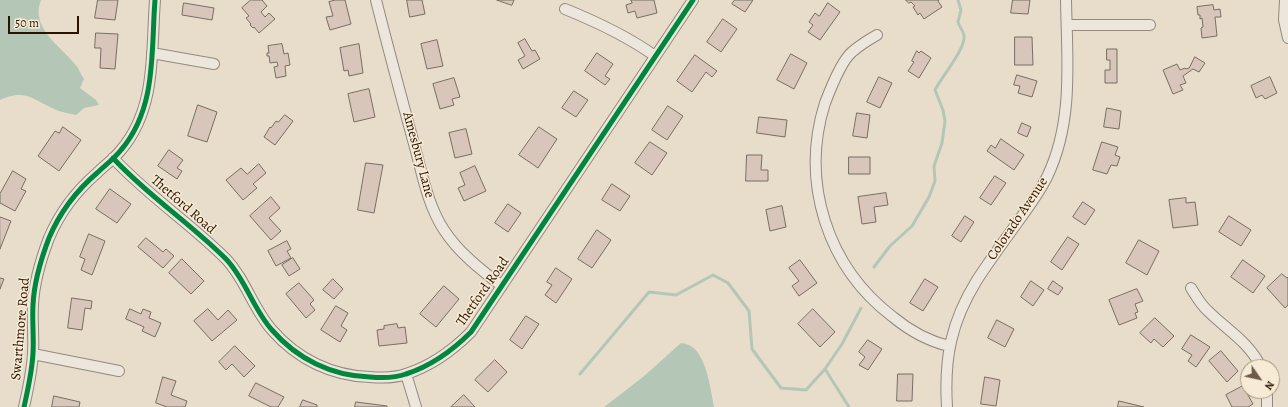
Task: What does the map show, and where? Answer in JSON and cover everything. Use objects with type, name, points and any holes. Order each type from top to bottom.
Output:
[{"type":"street","name":"Swarthmore Road","points":[[24,407],[33,354],[34,293],[38,273],[49,238],[60,216],[77,191],[122,150],[143,112],[150,82],[155,0]]},
{"type":"street","name":"Amesbury Lane","points":[[376,0],[426,188],[437,217],[444,230],[461,250],[502,286]]},
{"type":"street","name":"Thetford Road","points":[[113,158],[126,172],[204,238],[227,261],[240,277],[271,330],[296,353],[318,366],[350,376],[379,378],[406,374],[441,357],[472,332],[693,0]]},
{"type":"street","name":"Colorado Avenue","points":[[947,407],[946,374],[949,346],[968,294],[1033,201],[1054,163],[1062,135],[1068,89],[1066,0]]},
{"type":"street","points":[[1284,0],[1284,20],[1288,38]]},
{"type":"street","points":[[565,9],[621,34],[655,56]]},
{"type":"street","points":[[1067,25],[1150,25]]},
{"type":"street","points":[[877,35],[851,53],[828,94],[816,145],[816,172],[821,206],[834,245],[862,289],[882,309],[912,331],[932,341],[949,346]]},
{"type":"street","points":[[152,53],[214,64]]},
{"type":"street","points":[[1191,288],[1207,311],[1245,343],[1257,359]]},
{"type":"street","points":[[33,354],[119,371]]},
{"type":"street","points":[[406,374],[416,407]]},
{"type":"shaded area","points":[[0,0],[41,0],[39,10],[40,20],[44,29],[78,68],[84,79],[80,88],[96,100],[99,105],[84,108],[76,115],[58,110],[27,96],[15,95],[0,100]]},
{"type":"shaded area","points":[[681,343],[689,345],[701,358],[708,378],[714,407],[604,407],[643,377]]},
{"type":"building","points":[[98,0],[118,0],[115,20],[95,18]]},
{"type":"building","points":[[251,0],[262,0],[267,6],[261,12],[265,17],[269,13],[275,19],[259,33],[250,25],[251,24],[246,18],[249,16],[242,8]]},
{"type":"building","points":[[345,0],[351,24],[330,30],[326,17],[333,16],[329,2]]},
{"type":"building","points":[[407,0],[422,0],[425,14],[410,17]]},
{"type":"building","points":[[497,0],[514,0],[512,5]]},
{"type":"building","points":[[631,0],[654,0],[657,13],[637,18],[635,11],[628,13],[626,5],[632,3]]},
{"type":"building","points":[[735,0],[753,0],[745,12],[732,4]]},
{"type":"building","points":[[906,0],[939,0],[938,1],[942,7],[924,19],[920,13],[918,15],[913,7],[915,6]]},
{"type":"building","points":[[1013,0],[1030,0],[1028,14],[1011,13]]},
{"type":"building","points":[[184,3],[214,8],[212,20],[182,15]]},
{"type":"building","points":[[828,3],[840,12],[820,40],[808,32],[813,25],[809,22],[815,13],[819,16]]},
{"type":"building","points":[[1213,5],[1214,10],[1220,9],[1221,17],[1215,17],[1217,36],[1202,38],[1202,18],[1200,19],[1200,15],[1198,15],[1197,7]]},
{"type":"building","points":[[723,19],[737,29],[721,52],[707,42]]},
{"type":"building","points":[[96,33],[118,34],[115,69],[100,68],[101,48],[95,48]]},
{"type":"building","points":[[1015,37],[1032,37],[1033,65],[1015,65]]},
{"type":"building","points":[[525,39],[532,51],[535,50],[540,59],[523,69],[518,60],[525,56],[518,43]]},
{"type":"building","points":[[437,40],[443,66],[427,69],[421,44]]},
{"type":"building","points":[[282,44],[284,54],[288,53],[290,65],[285,66],[286,76],[276,78],[274,67],[278,66],[277,62],[270,63],[269,56],[267,56],[267,53],[269,53],[268,46]]},
{"type":"building","points":[[359,44],[363,73],[349,76],[348,70],[344,71],[340,48]]},
{"type":"building","points":[[1107,49],[1117,49],[1117,83],[1105,83],[1105,70],[1110,70],[1110,60],[1107,60]]},
{"type":"building","points":[[917,51],[919,53],[921,51],[931,58],[919,78],[908,71],[914,62],[912,61]]},
{"type":"building","points":[[597,53],[613,64],[605,76],[610,79],[605,85],[585,71]]},
{"type":"building","points":[[791,54],[807,63],[794,89],[777,80]]},
{"type":"building","points":[[695,55],[717,71],[712,77],[706,72],[692,92],[677,81]]},
{"type":"building","points":[[1195,57],[1205,63],[1199,72],[1193,69],[1183,76],[1186,83],[1180,85],[1183,90],[1173,94],[1163,70],[1177,64],[1180,70],[1189,68]]},
{"type":"building","points":[[1017,75],[1037,81],[1032,97],[1018,93],[1020,86],[1014,85]]},
{"type":"building","points":[[879,77],[892,83],[880,108],[867,102]]},
{"type":"building","points":[[1270,77],[1277,93],[1265,99],[1262,95],[1256,98],[1251,86]]},
{"type":"building","points":[[454,78],[460,97],[452,99],[454,105],[440,109],[433,84]]},
{"type":"building","points":[[369,89],[375,117],[354,122],[348,94]]},
{"type":"building","points":[[574,91],[588,100],[576,117],[562,108]]},
{"type":"building","points":[[198,105],[217,112],[207,142],[188,136]]},
{"type":"building","points":[[668,106],[683,116],[667,140],[652,130]]},
{"type":"building","points":[[1107,108],[1121,111],[1119,129],[1104,127]]},
{"type":"building","points":[[857,113],[870,115],[867,138],[853,136]]},
{"type":"building","points":[[285,115],[293,121],[275,145],[264,137],[270,127],[271,128],[276,121],[278,122]]},
{"type":"building","points":[[759,117],[787,120],[785,137],[757,133]]},
{"type":"building","points":[[1022,123],[1031,127],[1027,137],[1018,133]]},
{"type":"building","points":[[63,127],[81,140],[59,171],[38,156],[55,131],[59,133]]},
{"type":"building","points":[[539,127],[557,139],[538,168],[519,155]]},
{"type":"building","points":[[466,129],[472,154],[455,158],[449,133]]},
{"type":"building","points":[[1001,139],[1024,155],[1014,170],[987,151],[991,145],[995,148]]},
{"type":"building","points":[[650,142],[667,153],[652,175],[635,163]]},
{"type":"building","points":[[1102,142],[1118,147],[1115,155],[1120,157],[1117,166],[1111,165],[1107,174],[1093,170]]},
{"type":"building","points":[[169,150],[183,160],[177,168],[182,171],[177,179],[158,166]]},
{"type":"building","points":[[747,155],[762,155],[761,170],[768,170],[768,181],[746,181]]},
{"type":"building","points":[[849,157],[870,157],[870,174],[849,174]]},
{"type":"building","points":[[366,163],[383,165],[374,213],[358,210]]},
{"type":"building","points":[[259,164],[266,173],[253,184],[257,188],[243,200],[226,180],[241,168],[247,174]]},
{"type":"building","points":[[475,166],[486,191],[464,201],[458,188],[465,185],[460,173]]},
{"type":"building","points":[[13,171],[26,179],[21,189],[26,191],[15,211],[0,203],[0,194]]},
{"type":"building","points":[[995,176],[1006,183],[991,205],[980,198]]},
{"type":"building","points":[[612,184],[630,196],[620,211],[602,200]]},
{"type":"building","points":[[110,189],[131,204],[117,223],[96,209]]},
{"type":"building","points":[[886,193],[888,205],[874,207],[876,222],[862,224],[858,197]]},
{"type":"building","points":[[271,197],[280,208],[269,218],[281,231],[271,240],[250,216]]},
{"type":"building","points":[[1186,198],[1186,203],[1195,202],[1198,225],[1173,228],[1169,200]]},
{"type":"building","points":[[1083,202],[1095,210],[1085,225],[1073,217]]},
{"type":"building","points":[[508,204],[521,213],[508,232],[495,223]]},
{"type":"building","points":[[782,206],[786,227],[770,231],[766,210]]},
{"type":"building","points":[[965,216],[974,222],[961,242],[952,236]]},
{"type":"building","points":[[1229,216],[1251,230],[1241,246],[1219,232]]},
{"type":"building","points":[[0,217],[11,221],[0,249]]},
{"type":"building","points":[[597,230],[611,240],[592,268],[578,259]]},
{"type":"building","points":[[89,234],[105,241],[92,275],[81,270],[85,259],[80,257]]},
{"type":"building","points":[[1068,237],[1079,244],[1062,270],[1051,262]]},
{"type":"building","points":[[146,238],[163,252],[166,249],[174,256],[163,268],[138,247]]},
{"type":"building","points":[[1139,240],[1159,251],[1147,275],[1126,263]]},
{"type":"building","points":[[287,241],[291,249],[287,251],[291,258],[276,266],[268,251]]},
{"type":"building","points":[[293,258],[300,269],[289,276],[282,265]]},
{"type":"building","points":[[182,259],[204,281],[191,294],[169,273]]},
{"type":"building","points":[[800,260],[817,283],[799,296],[792,286],[799,281],[789,268]]},
{"type":"building","points":[[1243,260],[1265,276],[1253,293],[1231,277]]},
{"type":"building","points":[[556,268],[572,279],[556,303],[545,295],[552,285],[547,282]]},
{"type":"building","points":[[1282,274],[1287,278],[1288,277],[1288,305],[1285,308],[1267,288]]},
{"type":"building","points":[[0,278],[4,279],[0,289]]},
{"type":"building","points":[[333,279],[343,289],[334,299],[323,290]]},
{"type":"building","points":[[925,279],[938,287],[923,311],[910,303]]},
{"type":"building","points":[[1031,281],[1044,290],[1033,306],[1021,297]]},
{"type":"building","points":[[1053,281],[1063,288],[1058,295],[1048,289]]},
{"type":"building","points":[[299,283],[314,300],[310,304],[315,310],[306,318],[286,294]]},
{"type":"building","points":[[444,286],[459,299],[436,327],[420,314]]},
{"type":"building","points":[[1137,289],[1143,301],[1135,304],[1138,312],[1135,313],[1137,318],[1119,325],[1109,300]]},
{"type":"building","points":[[72,298],[92,301],[91,309],[85,308],[82,330],[68,328]]},
{"type":"building","points":[[336,306],[348,313],[341,326],[347,330],[340,342],[321,330]]},
{"type":"building","points":[[130,309],[141,314],[143,309],[151,312],[149,318],[161,323],[155,337],[142,331],[144,327],[126,319]]},
{"type":"building","points":[[208,309],[218,320],[228,310],[237,320],[212,341],[194,321]]},
{"type":"building","points":[[813,309],[835,332],[820,347],[798,324]]},
{"type":"building","points":[[526,316],[539,324],[522,349],[510,340]]},
{"type":"building","points":[[1155,318],[1174,336],[1163,347],[1154,339],[1151,343],[1140,333]]},
{"type":"building","points":[[997,320],[1014,329],[1005,347],[988,338]]},
{"type":"building","points":[[397,324],[398,328],[405,327],[407,343],[379,346],[377,330],[384,329],[384,326]]},
{"type":"building","points":[[1191,335],[1210,347],[1196,367],[1188,361],[1192,355],[1182,349]]},
{"type":"building","points":[[868,340],[882,349],[868,370],[859,365],[865,357],[859,352]]},
{"type":"building","points":[[235,346],[255,366],[244,377],[232,364],[226,370],[219,362]]},
{"type":"building","points":[[1221,351],[1238,371],[1227,382],[1209,361]]},
{"type":"building","points":[[495,360],[507,372],[488,392],[475,380]]},
{"type":"building","points":[[898,374],[913,374],[912,401],[897,401]]},
{"type":"building","points":[[163,377],[176,381],[171,395],[187,401],[185,407],[167,407],[156,403]]},
{"type":"building","points":[[985,377],[1000,380],[996,406],[981,404]]},
{"type":"building","points":[[256,383],[284,397],[278,407],[271,407],[249,396]]},
{"type":"building","points":[[1240,388],[1240,399],[1250,399],[1253,404],[1248,407],[1232,407],[1226,395]]},
{"type":"building","points":[[464,395],[475,407],[451,407]]},
{"type":"building","points":[[54,396],[80,402],[79,407],[52,407]]},
{"type":"building","points":[[303,400],[317,405],[317,407],[300,407]]},
{"type":"building","points":[[1119,401],[1144,407],[1118,407]]},
{"type":"building","points":[[356,402],[387,406],[387,407],[355,407]]},
{"type":"waterway","points":[[874,267],[890,246],[912,226],[929,197],[935,181],[934,166],[942,143],[945,121],[943,110],[935,90],[964,41],[964,34],[958,22],[961,10],[958,0]]},
{"type":"waterway","points":[[580,374],[649,292],[676,295],[713,275],[728,283],[749,311],[752,349],[781,388],[806,390],[825,369],[842,344],[861,308]]},
{"type":"waterway","points":[[825,369],[849,407]]},
{"type":"cycle path","points":[[24,407],[30,380],[32,360],[33,311],[36,279],[43,254],[53,228],[69,202],[82,187],[121,150],[133,134],[141,116],[147,98],[150,78],[155,0]]},
{"type":"cycle path","points":[[113,158],[140,184],[226,259],[239,276],[265,322],[293,349],[316,364],[342,373],[379,378],[402,375],[415,371],[433,362],[457,345],[471,332],[693,0]]}]
